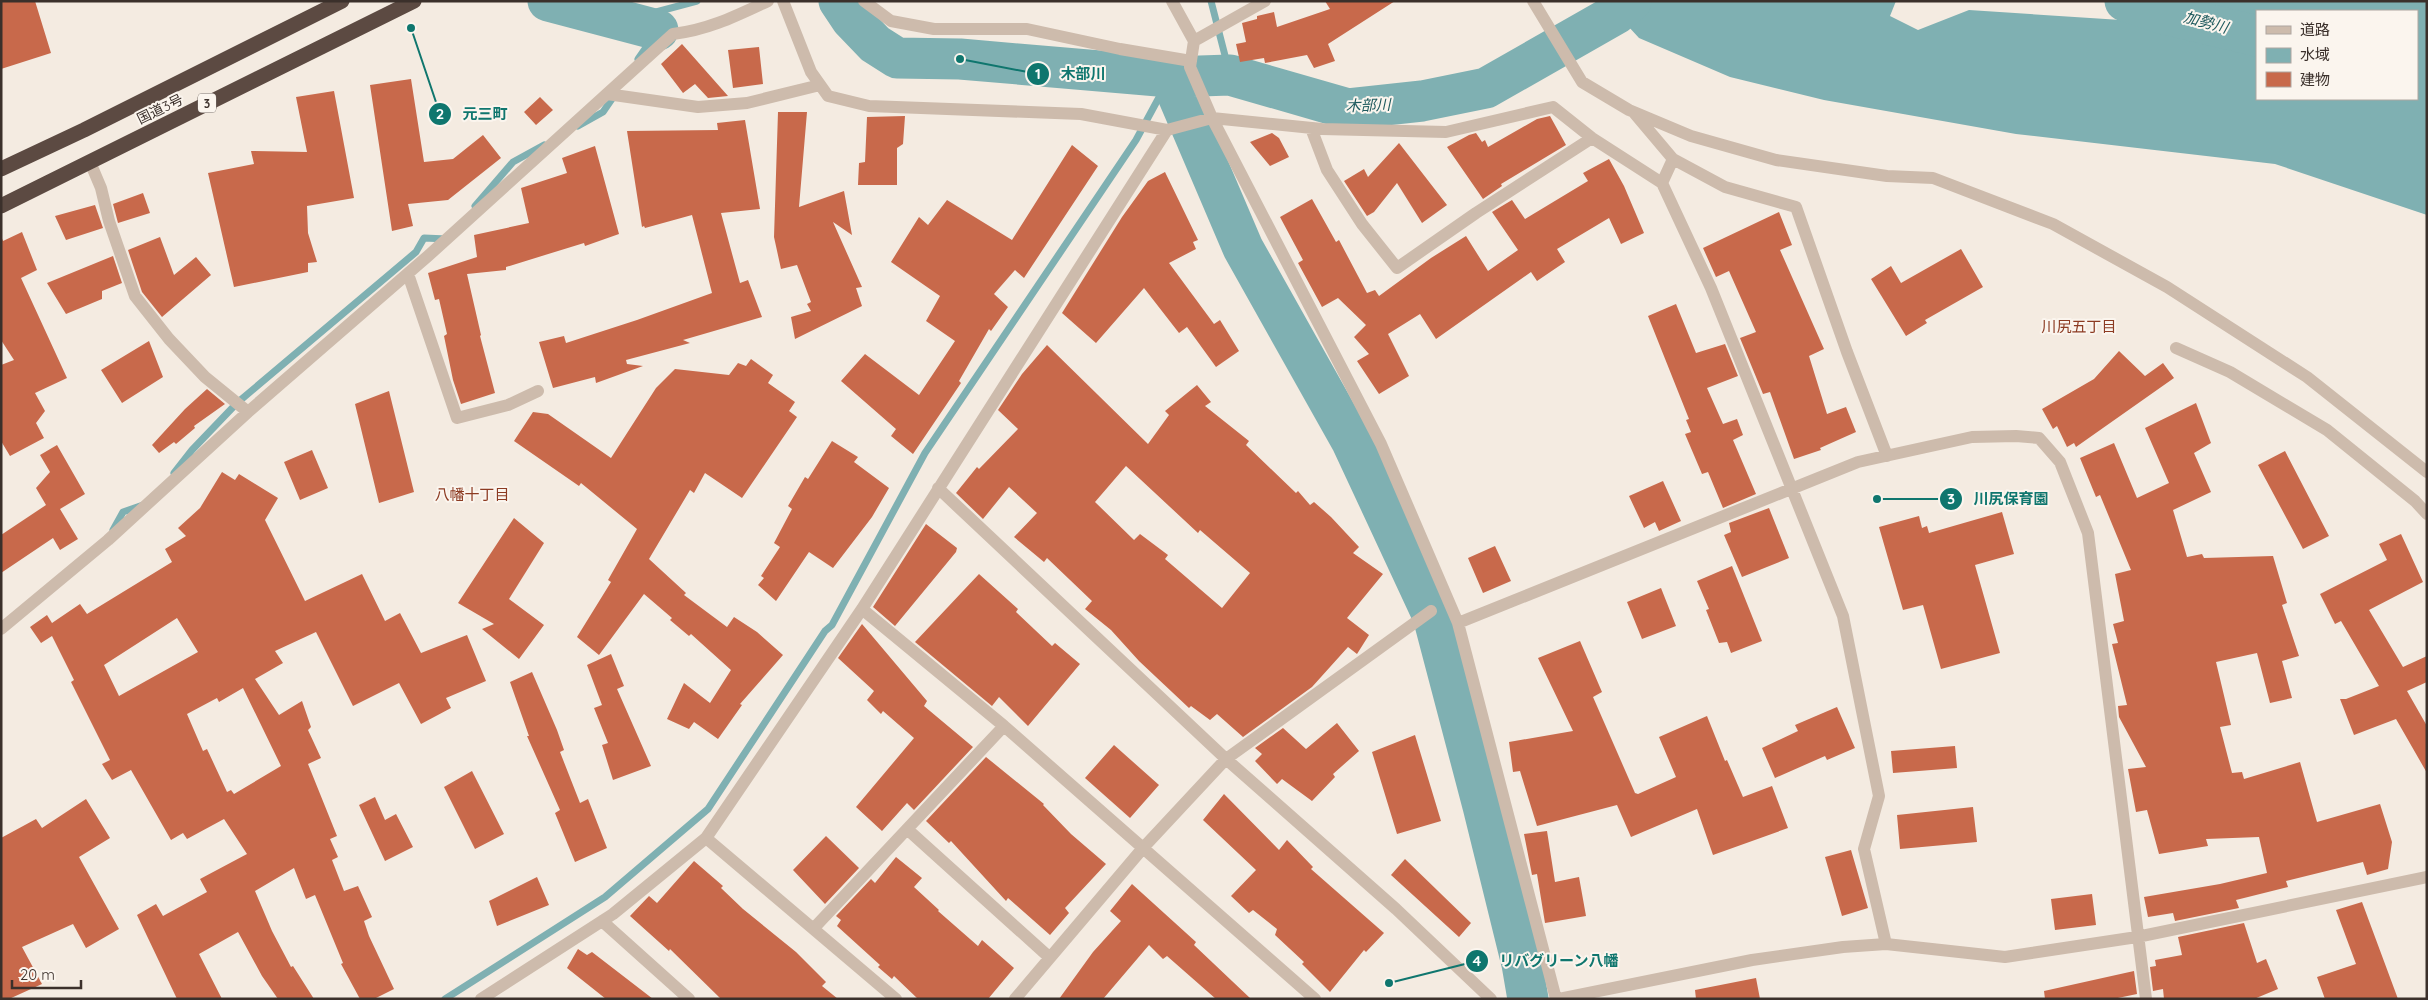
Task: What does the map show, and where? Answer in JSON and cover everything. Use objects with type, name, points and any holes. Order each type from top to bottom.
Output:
[{"type":"highway","name":"国道3号","points":[[1,169],[84,130],[342,1]]},
{"type":"highway","name":"国道3号","points":[[1,206],[414,1]]},
{"type":"street","points":[[1,629],[108,540],[248,412],[408,274],[673,34],[698,31],[721,23],[768,1]]},
{"type":"street","points":[[783,1],[811,72],[828,96],[869,106],[1080,114],[1166,130],[1212,118],[1311,128],[1446,132],[1553,107],[1592,138],[1662,182],[1711,288],[1843,616],[1879,796],[1864,849],[1886,944]]},
{"type":"street","points":[[864,1],[891,21],[934,29],[1027,29],[1190,64]]},
{"type":"street","points":[[1172,1],[1194,41],[1190,64],[1212,118],[1381,444],[1458,623],[1558,999],[1752,960],[1843,947],[1886,944],[2005,957],[2137,936],[2427,877]]},
{"type":"street","points":[[1194,41],[1265,1]]},
{"type":"street","points":[[1533,1],[1582,82],[1632,111],[1691,136],[1776,160],[1887,176],[1932,178],[2053,224],[2167,287],[2307,376],[2427,472]]},
{"type":"street","points":[[607,94],[698,107],[747,103],[820,85]]},
{"type":"street","points":[[1632,111],[1673,159],[1724,187],[1796,207],[1847,352],[1887,456]]},
{"type":"street","points":[[1311,128],[1328,170],[1362,224],[1397,268],[1476,212],[1592,138]]},
{"type":"street","points":[[481,999],[602,921],[706,838],[862,609],[1166,130]]},
{"type":"street","points":[[1662,182],[1673,159]]},
{"type":"street","points":[[90,162],[101,188],[109,221],[135,296],[169,339],[204,377],[248,412]]},
{"type":"street","points":[[408,274],[457,418],[508,405],[538,391]]},
{"type":"street","points":[[2176,348],[2230,372],[2327,430],[2415,501],[2427,514]]},
{"type":"street","points":[[1458,623],[1858,462],[1972,437],[2016,436],[2040,438],[2060,462],[2088,533],[2146,999]]},
{"type":"street","points":[[938,488],[1226,759],[1396,909],[1491,999]]},
{"type":"street","points":[[862,609],[1004,726],[1315,999]]},
{"type":"street","points":[[1015,999],[1143,848],[1226,759],[1431,611]]},
{"type":"street","points":[[814,928],[1004,726]]},
{"type":"street","points":[[906,829],[1049,957]]},
{"type":"street","points":[[706,838],[896,999]]},
{"type":"street","points":[[602,921],[689,999]]},
{"type":"water","points":[[1605,1],[1896,1],[1890,16],[1918,30],[1969,10],[2121,20],[2196,3],[2191,1],[2427,1],[2427,215],[2275,164],[2016,134],[1824,100],[1730,77],[1639,38]]},
{"type":"building","points":[[1,1],[35,1],[51,53],[1,69]]},
{"type":"building","points":[[1325,1],[1395,1],[1328,44],[1335,61],[1314,68],[1307,55],[1265,63],[1264,58],[1240,62],[1236,44],[1246,42],[1242,23],[1257,19],[1257,16],[1274,12],[1277,27],[1330,9]]},
{"type":"building","points":[[682,44],[728,96],[708,98],[695,84],[683,93],[661,64]]},
{"type":"building","points":[[759,47],[763,84],[733,88],[728,50]]},
{"type":"building","points":[[411,79],[424,162],[453,159],[483,135],[501,158],[448,200],[408,204],[413,226],[392,231],[370,85]]},
{"type":"building","points":[[334,91],[354,198],[307,206],[308,233],[317,262],[308,263],[308,272],[234,287],[208,173],[254,164],[251,151],[307,152],[296,97]]},
{"type":"building","points":[[540,97],[553,110],[536,125],[524,112]]},
{"type":"building","points":[[778,112],[807,112],[799,207],[844,191],[852,235],[833,222],[862,287],[856,288],[862,306],[795,339],[791,317],[811,311],[807,304],[811,302],[797,265],[781,269],[774,237]]},
{"type":"building","points":[[905,116],[903,144],[897,148],[897,185],[858,185],[859,163],[865,162],[867,117]]},
{"type":"building","points":[[1550,116],[1566,145],[1501,184],[1502,186],[1483,199],[1447,147],[1476,133],[1482,142],[1485,140],[1488,147],[1537,119]]},
{"type":"building","points":[[745,120],[760,209],[721,213],[740,283],[748,280],[762,317],[683,340],[690,343],[626,360],[627,364],[643,366],[596,383],[595,377],[553,388],[539,342],[564,336],[566,343],[712,293],[692,215],[645,228],[644,226],[642,227],[627,131],[718,130],[717,123]]},
{"type":"building","points":[[1272,133],[1279,138],[1289,157],[1270,166],[1250,142]]},
{"type":"building","points":[[1399,143],[1447,205],[1422,223],[1397,183],[1374,212],[1367,216],[1344,181],[1364,169],[1368,177]]},
{"type":"building","points":[[1072,145],[1098,166],[1024,278],[1015,270],[994,294],[1008,307],[991,331],[989,329],[959,381],[961,383],[913,454],[891,436],[896,429],[841,381],[865,354],[919,395],[955,341],[926,321],[940,296],[891,262],[919,217],[928,225],[947,200],[1012,240]]},
{"type":"building","points":[[595,146],[619,234],[585,246],[584,243],[506,267],[506,270],[467,274],[480,336],[495,393],[461,404],[453,380],[444,336],[447,334],[439,299],[435,300],[428,273],[477,257],[474,235],[529,223],[521,188],[567,173],[562,158]]},
{"type":"building","points":[[1609,159],[1624,186],[1644,233],[1621,244],[1609,218],[1557,249],[1565,262],[1537,281],[1531,272],[1436,339],[1420,314],[1388,334],[1409,376],[1379,394],[1357,361],[1369,354],[1354,337],[1366,325],[1338,298],[1322,307],[1298,263],[1303,260],[1280,217],[1312,199],[1336,242],[1339,240],[1367,293],[1375,290],[1379,296],[1431,258],[1466,236],[1488,271],[1518,250],[1492,212],[1512,200],[1525,219],[1588,181],[1583,173]]},
{"type":"building","points":[[1165,172],[1198,240],[1193,242],[1196,249],[1169,263],[1214,324],[1220,320],[1239,351],[1216,367],[1187,327],[1179,333],[1144,288],[1096,343],[1062,313],[1122,217],[1148,181]]},
{"type":"building","points":[[143,193],[150,213],[118,223],[113,204]]},
{"type":"building","points":[[95,205],[103,228],[66,240],[55,216]]},
{"type":"building","points":[[1779,212],[1792,245],[1780,250],[1824,349],[1809,356],[1827,414],[1846,407],[1856,432],[1820,448],[1821,450],[1794,459],[1770,392],[1763,394],[1740,338],[1756,332],[1729,271],[1716,277],[1703,248]]},
{"type":"building","points":[[22,232],[37,270],[21,278],[67,378],[35,393],[45,411],[36,423],[44,438],[10,456],[1,441],[1,365],[14,360],[1,340],[1,236],[3,241]]},
{"type":"building","points":[[160,237],[174,275],[196,257],[211,275],[162,317],[142,292],[128,250]]},
{"type":"building","points":[[1961,249],[1983,287],[1925,320],[1927,323],[1906,336],[1871,279],[1891,266],[1901,283]]},
{"type":"building","points":[[113,256],[122,283],[102,291],[102,299],[66,314],[47,283]]},
{"type":"building","points":[[1676,304],[1696,353],[1725,344],[1738,376],[1707,388],[1723,424],[1737,419],[1743,435],[1733,440],[1756,494],[1723,508],[1708,472],[1702,474],[1685,434],[1691,432],[1686,420],[1689,419],[1648,316]]},
{"type":"building","points":[[149,341],[163,377],[122,403],[101,370]]},
{"type":"building","points":[[1047,345],[1148,444],[1169,415],[1165,411],[1197,385],[1211,402],[1205,406],[1249,441],[1246,445],[1296,493],[1298,491],[1310,505],[1314,502],[1331,517],[1359,547],[1353,553],[1383,574],[1347,618],[1369,635],[1357,654],[1348,647],[1312,687],[1243,737],[1217,714],[1210,720],[1191,706],[1189,708],[1139,661],[1111,630],[1085,609],[1092,601],[1047,558],[1044,562],[1014,537],[1037,513],[1009,487],[983,519],[956,493],[977,467],[979,469],[1018,429],[998,410],[1022,374]],"holes":[[[1126,466],[1198,533],[1200,530],[1250,573],[1222,608],[1165,559],[1168,555],[1140,534],[1134,540],[1095,502]]]},
{"type":"building","points":[[2119,351],[2145,376],[2163,363],[2174,378],[2076,447],[2074,443],[2067,447],[2057,426],[2053,429],[2042,409],[2094,379]]},
{"type":"building","points":[[751,359],[773,375],[768,383],[795,402],[789,411],[797,417],[742,498],[705,473],[694,493],[690,490],[649,559],[686,593],[684,595],[727,627],[734,617],[757,632],[783,655],[740,704],[742,705],[718,739],[694,722],[689,729],[667,719],[684,683],[710,703],[731,670],[691,634],[689,636],[670,620],[672,618],[644,594],[599,655],[577,637],[611,582],[608,580],[637,529],[581,483],[579,486],[514,441],[533,412],[548,414],[611,458],[656,388],[675,369],[729,375],[738,363],[746,366]]},
{"type":"building","points":[[207,389],[225,404],[194,426],[195,428],[176,444],[174,442],[159,453],[152,445],[185,409]]},
{"type":"building","points":[[389,391],[414,492],[379,503],[355,404]]},
{"type":"building","points":[[2196,403],[2211,443],[2194,453],[2211,492],[2173,510],[2187,557],[2202,554],[2204,558],[2273,556],[2287,603],[2282,605],[2299,656],[2282,661],[2292,698],[2270,703],[2257,653],[2216,662],[2231,725],[2220,727],[2232,773],[2242,772],[2244,779],[2300,762],[2317,822],[2380,804],[2392,842],[2388,869],[2367,875],[2363,862],[2286,881],[2288,887],[2236,900],[2239,908],[2175,921],[2173,913],[2148,917],[2144,897],[2220,884],[2267,873],[2259,837],[2206,839],[2208,846],[2159,854],[2147,810],[2136,812],[2128,769],[2146,767],[2119,717],[2118,706],[2127,705],[2112,644],[2118,643],[2113,624],[2124,621],[2115,574],[2131,570],[2100,495],[2096,497],[2080,458],[2114,443],[2137,498],[2169,483],[2145,428]]},
{"type":"building","points":[[832,441],[858,457],[854,462],[889,488],[872,517],[833,568],[809,552],[776,601],[758,585],[764,578],[761,576],[780,547],[774,543],[792,509],[788,506],[805,477],[808,479]]},
{"type":"building","points":[[57,445],[85,494],[60,509],[78,539],[60,550],[53,538],[1,573],[1,535],[46,505],[36,488],[50,472],[40,455]]},
{"type":"building","points":[[312,450],[328,488],[300,500],[284,462]]},
{"type":"building","points":[[2285,451],[2329,536],[2303,549],[2258,465]]},
{"type":"building","points":[[222,472],[235,480],[239,474],[278,498],[265,520],[305,601],[362,574],[385,621],[400,613],[421,653],[467,635],[486,681],[446,698],[451,708],[421,724],[399,683],[353,706],[316,632],[275,651],[283,663],[255,679],[279,715],[302,701],[311,727],[308,730],[321,758],[308,764],[337,836],[330,839],[338,857],[332,860],[344,891],[358,886],[372,917],[364,921],[369,936],[394,989],[374,999],[360,999],[341,964],[343,963],[315,895],[306,899],[294,868],[255,891],[272,931],[291,967],[293,966],[314,999],[278,999],[262,976],[238,932],[199,954],[222,999],[177,999],[137,915],[156,904],[163,916],[207,892],[200,879],[247,854],[224,819],[187,839],[183,833],[171,840],[131,770],[112,780],[102,764],[110,760],[71,682],[74,680],[52,636],[41,643],[30,627],[47,615],[52,623],[80,604],[87,614],[172,562],[165,549],[186,536],[178,528],[200,508]],"holes":[[[177,618],[198,652],[119,696],[104,665]],[[243,688],[281,766],[234,794],[231,790],[227,792],[207,749],[203,751],[187,714],[217,698],[219,702]]]},
{"type":"building","points":[[1663,481],[1681,521],[1659,531],[1655,522],[1644,528],[1629,496]]},
{"type":"building","points":[[1769,508],[1789,558],[1742,577],[1724,535],[1731,532],[1729,523]]},
{"type":"building","points":[[2002,512],[2014,554],[1975,565],[2000,653],[1941,669],[1923,605],[1903,610],[1879,527],[1919,516],[1922,528],[1927,526],[1929,533]]},
{"type":"building","points":[[514,518],[544,543],[509,599],[544,625],[519,659],[482,629],[494,624],[458,603]]},
{"type":"building","points":[[926,524],[957,548],[956,552],[895,626],[873,607]]},
{"type":"building","points":[[2401,534],[2423,582],[2369,610],[2403,667],[2427,656],[2427,682],[2407,691],[2427,726],[2427,773],[2396,719],[2354,735],[2340,699],[2346,699],[2379,686],[2341,621],[2335,624],[2320,594],[2387,560],[2379,544]]},
{"type":"building","points":[[1495,546],[1511,581],[1483,593],[1468,558]]},
{"type":"building","points":[[1732,566],[1762,641],[1731,653],[1727,642],[1719,643],[1706,610],[1709,609],[1697,581]]},
{"type":"building","points":[[979,574],[1018,609],[1016,612],[1052,646],[1055,643],[1080,664],[1028,726],[999,697],[992,706],[915,642]]},
{"type":"building","points":[[1661,588],[1676,626],[1642,639],[1627,602]]},
{"type":"building","points":[[862,624],[927,701],[924,706],[973,747],[914,810],[907,803],[882,831],[856,807],[914,738],[883,711],[881,714],[867,700],[874,691],[838,658]]},
{"type":"building","points":[[1580,641],[1602,692],[1593,697],[1635,793],[1638,794],[1676,777],[1659,737],[1707,716],[1725,761],[1727,760],[1743,797],[1772,786],[1788,828],[1713,855],[1697,809],[1631,837],[1617,805],[1537,826],[1520,771],[1513,772],[1509,742],[1573,731],[1538,658]]},
{"type":"building","points":[[611,654],[624,686],[617,689],[651,766],[613,780],[602,745],[608,743],[594,708],[602,705],[587,665]]},
{"type":"building","points":[[532,672],[557,730],[564,750],[560,752],[580,803],[588,799],[607,848],[575,862],[555,813],[560,810],[527,736],[529,736],[510,682]]},
{"type":"building","points":[[1837,707],[1855,748],[1827,760],[1825,756],[1775,778],[1762,748],[1798,731],[1795,725]]},
{"type":"building","points":[[1337,723],[1359,751],[1333,774],[1335,777],[1312,801],[1282,779],[1277,784],[1255,761],[1262,754],[1255,748],[1283,728],[1306,749]]},
{"type":"building","points":[[1415,735],[1441,821],[1397,834],[1372,752]]},
{"type":"building","points":[[1114,745],[1159,785],[1130,818],[1085,778]]},
{"type":"building","points":[[1955,746],[1957,768],[1893,773],[1891,751]]},
{"type":"building","points":[[986,757],[1044,804],[1071,834],[1106,864],[1065,908],[1069,913],[1050,935],[1008,898],[1006,901],[951,841],[949,843],[926,821]]},
{"type":"building","points":[[472,771],[504,834],[475,849],[444,787]]},
{"type":"building","points":[[1224,794],[1279,850],[1287,840],[1313,867],[1311,869],[1384,933],[1366,952],[1364,950],[1330,992],[1302,964],[1304,962],[1275,935],[1277,929],[1253,910],[1249,913],[1231,896],[1256,870],[1203,820]]},
{"type":"building","points":[[375,797],[385,820],[396,814],[413,847],[385,861],[359,805]]},
{"type":"building","points":[[86,799],[110,838],[79,857],[119,929],[86,948],[73,924],[22,947],[42,984],[9,999],[1,999],[1,838],[36,819],[42,828]]},
{"type":"building","points":[[1973,807],[1977,842],[1900,849],[1897,815]]},
{"type":"building","points":[[1547,831],[1555,882],[1579,877],[1586,916],[1545,923],[1537,874],[1532,875],[1524,834]]},
{"type":"building","points":[[826,836],[859,868],[825,904],[793,870]]},
{"type":"building","points":[[1851,850],[1868,908],[1842,916],[1825,857]]},
{"type":"building","points":[[896,857],[922,878],[914,887],[938,911],[978,946],[982,940],[1014,968],[988,999],[918,999],[894,976],[892,979],[878,967],[880,965],[837,926],[841,920],[836,916],[871,879],[875,883]]},
{"type":"building","points":[[1405,859],[1471,923],[1459,937],[1391,875]]},
{"type":"building","points":[[694,861],[723,886],[721,888],[743,909],[796,952],[826,982],[822,986],[838,999],[721,999],[670,949],[669,951],[630,916],[649,896],[657,903]]},
{"type":"building","points":[[537,877],[549,905],[497,926],[489,901]]},
{"type":"building","points":[[1132,884],[1196,942],[1194,945],[1251,999],[1216,999],[1167,956],[1163,959],[1149,945],[1103,999],[1059,999],[1093,952],[1121,921],[1110,911]]},
{"type":"building","points":[[2092,894],[2096,925],[2055,930],[2051,899]]},
{"type":"building","points":[[2362,902],[2398,999],[2325,999],[2317,977],[2356,964],[2336,910]]},
{"type":"building","points":[[2244,923],[2257,963],[2266,959],[2278,989],[2254,999],[2164,999],[2163,989],[2153,991],[2150,967],[2156,966],[2155,960],[2182,955],[2178,937]]},
{"type":"building","points":[[578,949],[587,955],[592,952],[653,999],[606,999],[567,968]]},
{"type":"building","points":[[2134,971],[2137,994],[2113,999],[2045,999],[2044,991]]},
{"type":"building","points":[[1756,978],[1760,999],[1696,999],[1695,990]]},
{"type":"waterway","points":[[548,1],[658,30]]},
{"type":"waterway","points":[[638,59],[658,30],[626,20],[697,1]]},
{"type":"waterway","name":"木部川","points":[[839,1],[851,19],[875,44],[897,58],[960,59],[1170,77],[1230,75],[1348,109],[1422,101],[1486,88],[1616,14],[1631,1]]},
{"type":"waterway","points":[[1211,1],[1230,75]]},
{"type":"waterway","name":"加勢川","points":[[2125,1],[2161,13],[2256,36]]},
{"type":"waterway","points":[[445,999],[605,897],[708,809],[825,631],[832,625],[925,453],[1136,140],[1170,77]]},
{"type":"waterway","points":[[1170,77],[1243,248],[1352,442],[1433,616],[1483,806],[1522,964],[1528,999]]},
{"type":"waterway","points":[[578,126],[603,112],[616,93]]},
{"type":"waterway","points":[[475,206],[513,162],[544,145]]},
{"type":"waterway","points":[[174,473],[192,450],[237,403],[416,252],[424,238],[447,239]]},
{"type":"waterway","points":[[113,530],[123,512],[143,505]]},
{"type":"place","name":"元三町","points":[[411,28]]},
{"type":"place","name":"木部川","points":[[960,59]]},
{"type":"place","name":"川尻保育園","points":[[1877,499]]},
{"type":"place","name":"リバグリーン八幡","points":[[1389,983]]},
{"type":"district","name":"川尻五丁目","points":[[2079,326]]},
{"type":"district","name":"八幡十丁目","points":[[472,494]]}]
